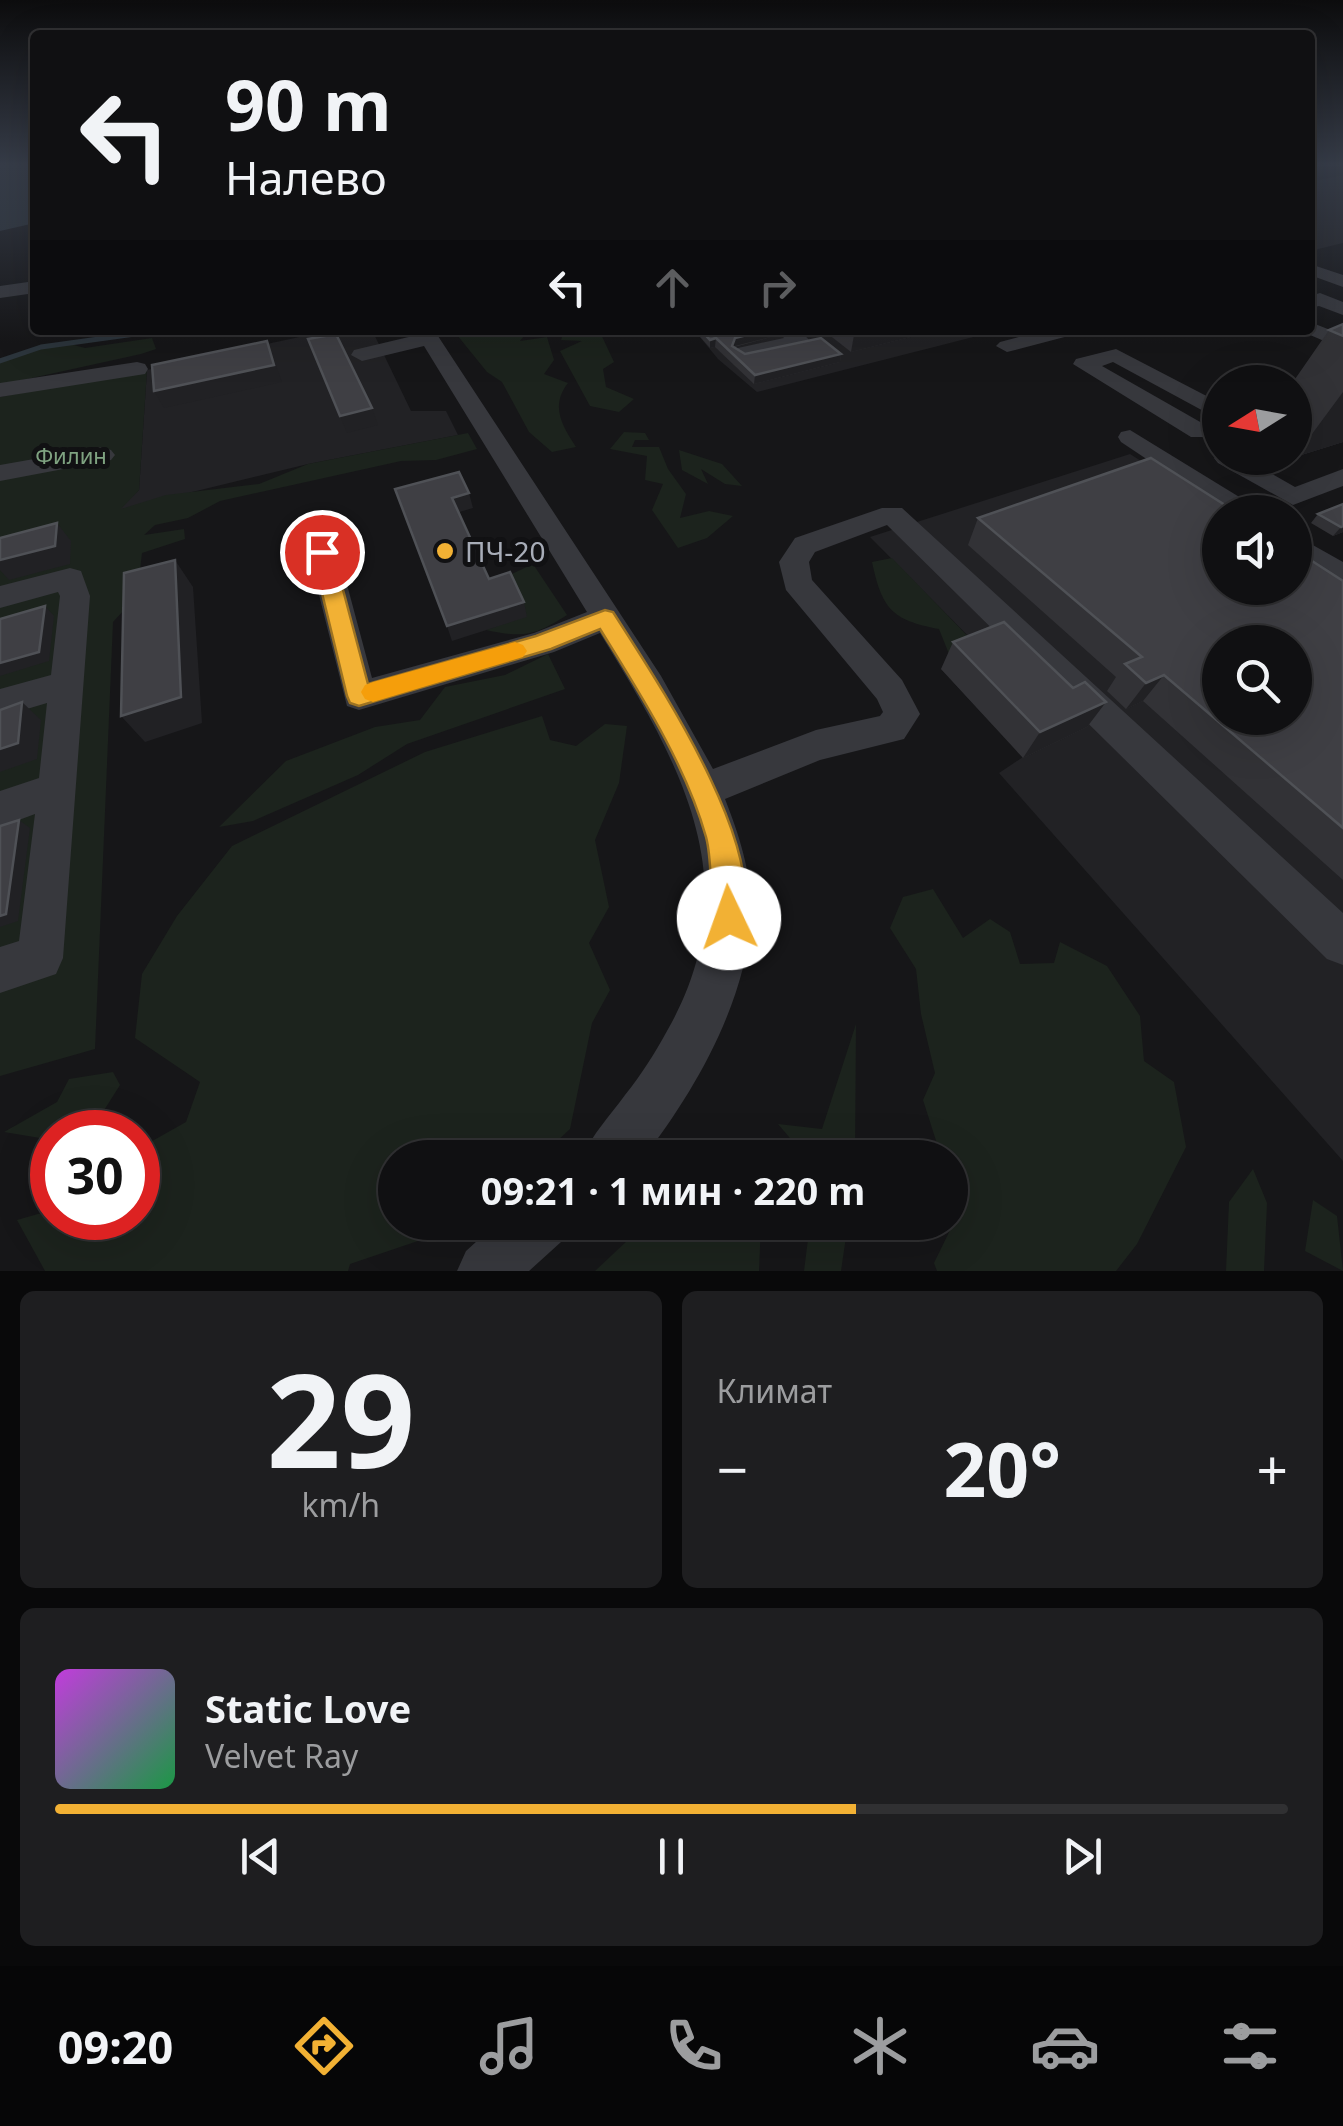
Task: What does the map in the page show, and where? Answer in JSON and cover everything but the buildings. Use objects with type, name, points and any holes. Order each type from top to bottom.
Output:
[{"type":"street","points":[[1315,267],[1343,259]]},
{"type":"street","points":[[1315,270],[1343,282]]},
{"type":"street","points":[[0,292],[30,289]]},
{"type":"street","points":[[1315,301],[1343,309]]},
{"type":"street","points":[[1315,314],[1343,326]]},
{"type":"street","points":[[1315,330],[1343,342]]},
{"type":"street","points":[[362,355],[423,335]]},
{"type":"street","points":[[427,335],[653,695],[703,790],[720,838],[728,876],[729,918],[719,960],[702,1011],[675,1067],[624,1140]]},
{"type":"street","points":[[746,352],[799,340],[792,335]]},
{"type":"street","points":[[1007,346],[1050,335]]},
{"type":"street","points":[[1202,403],[1116,355],[1084,364],[1202,425]]},
{"type":"street","points":[[0,390],[137,369]]},
{"type":"street","points":[[1202,432],[1190,436],[1202,443]]},
{"type":"street","points":[[1130,437],[1218,495]]},
{"type":"street","points":[[0,473],[102,455]]},
{"type":"street","points":[[1256,475],[1293,497],[1343,477]]},
{"type":"street","points":[[703,790],[816,746],[891,728],[902,714],[890,690],[797,583],[794,562],[805,545],[892,514],[1343,943]]},
{"type":"street","points":[[322,552],[359,696],[542,643],[605,618]]},
{"type":"street","points":[[1312,556],[1343,576]]},
{"type":"street","points":[[0,597],[70,578],[75,596],[40,958],[0,970]]},
{"type":"street","points":[[0,702],[64,684]]},
{"type":"street","points":[[0,809],[58,788]]},
{"type":"street","points":[[486,1271],[521,1240]]},
{"type":"shaded area","points":[[0,224],[29,224],[0,231]]},
{"type":"shaded area","points":[[1315,224],[1343,224],[1343,243],[1315,250]]},
{"type":"shaded area","points":[[309,335],[374,335],[411,411],[446,411],[458,435],[308,464],[118,510],[139,490],[147,370]]},
{"type":"shaded area","points":[[698,335],[981,335],[757,392],[718,359]]},
{"type":"shaded area","points":[[1130,454],[1202,500],[1202,605],[1312,605],[1312,591],[1343,592],[1343,1161],[999,773],[1023,757],[941,669],[983,651],[870,537]]},
{"type":"green space","points":[[457,335],[525,335],[520,341],[547,337],[554,360],[544,374],[568,383],[559,408],[576,447],[552,452],[529,432],[502,382],[487,372]]},
{"type":"green space","points":[[562,335],[601,335],[614,362],[603,369],[606,387],[634,399],[619,412],[590,406],[560,351],[582,341],[561,340]]},
{"type":"green space","points":[[152,338],[156,349],[141,354],[0,385],[0,361],[43,348],[70,344],[85,348]]},
{"type":"green space","name":"Филин","points":[[147,370],[139,490],[121,509],[166,495],[259,484],[308,464],[468,433],[477,449],[436,460],[401,461],[220,501],[188,518],[155,525],[144,535],[184,529],[185,539],[142,553],[137,596],[113,622],[95,1049],[0,1076],[0,397]]},
{"type":"green space","points":[[624,432],[645,433],[649,440],[635,440],[632,447],[659,447],[668,469],[686,494],[680,518],[709,511],[733,516],[707,538],[678,548],[652,510],[663,484],[645,480],[647,456],[610,449]]},
{"type":"green space","points":[[679,450],[722,464],[742,486],[725,484],[701,469],[708,484],[682,470]]},
{"type":"green space","points":[[892,558],[983,652],[953,664],[939,629],[910,621],[891,609],[880,591],[872,562]]},
{"type":"green space","points":[[533,564],[567,615],[528,633],[486,630],[527,616],[488,585]]},
{"type":"green space","points":[[548,654],[565,689],[407,744],[358,775],[253,821],[219,827],[286,761],[375,727],[420,720],[445,687],[505,675]]},
{"type":"green space","points":[[542,716],[550,740],[576,746],[605,724],[627,726],[619,783],[595,840],[609,907],[589,943],[610,990],[592,1023],[570,1129],[558,1140],[378,1140],[378,1240],[421,1240],[350,1264],[348,1271],[45,1271],[17,1220],[30,1216],[30,1240],[160,1240],[160,1137],[186,1122],[200,1082],[135,1038],[142,974],[177,916],[232,846],[425,752]]},
{"type":"green space","points":[[933,889],[963,938],[990,919],[1010,932],[1020,964],[1054,963],[1060,942],[1107,966],[1140,1016],[1144,1061],[1174,1082],[1186,1147],[1137,1244],[1116,1271],[937,1271],[934,1263],[945,1240],[968,1240],[968,1140],[936,1140],[923,1100],[935,1073],[921,1014],[916,969],[890,928],[903,897]]},
{"type":"green space","points":[[856,1024],[855,1140],[792,1140],[778,1124],[822,1129]]},
{"type":"green space","points":[[113,1072],[120,1085],[103,1110],[43,1110],[57,1102],[69,1079]]},
{"type":"green space","points":[[30,1117],[30,1136],[4,1132]]},
{"type":"green space","points":[[1253,1169],[1267,1203],[1264,1271],[1226,1271],[1229,1202]]},
{"type":"green space","points":[[1313,1200],[1337,1216],[1343,1271],[1305,1251]]},
{"type":"green space","points":[[628,1240],[760,1240],[759,1271],[595,1271]]},
{"type":"green space","points":[[808,1240],[846,1240],[841,1271],[804,1271]]},
{"type":"waterway","points":[[0,361],[41,347],[128,335]]},
{"type":"slow traffic","points":[[373,692],[515,651]]},
{"type":"place","name":"ПЧ-20","points":[[445,551]]},
{"type":"route","points":[[322,552],[359,696],[542,643],[605,618],[653,695],[703,790],[728,876],[729,918]]}]
